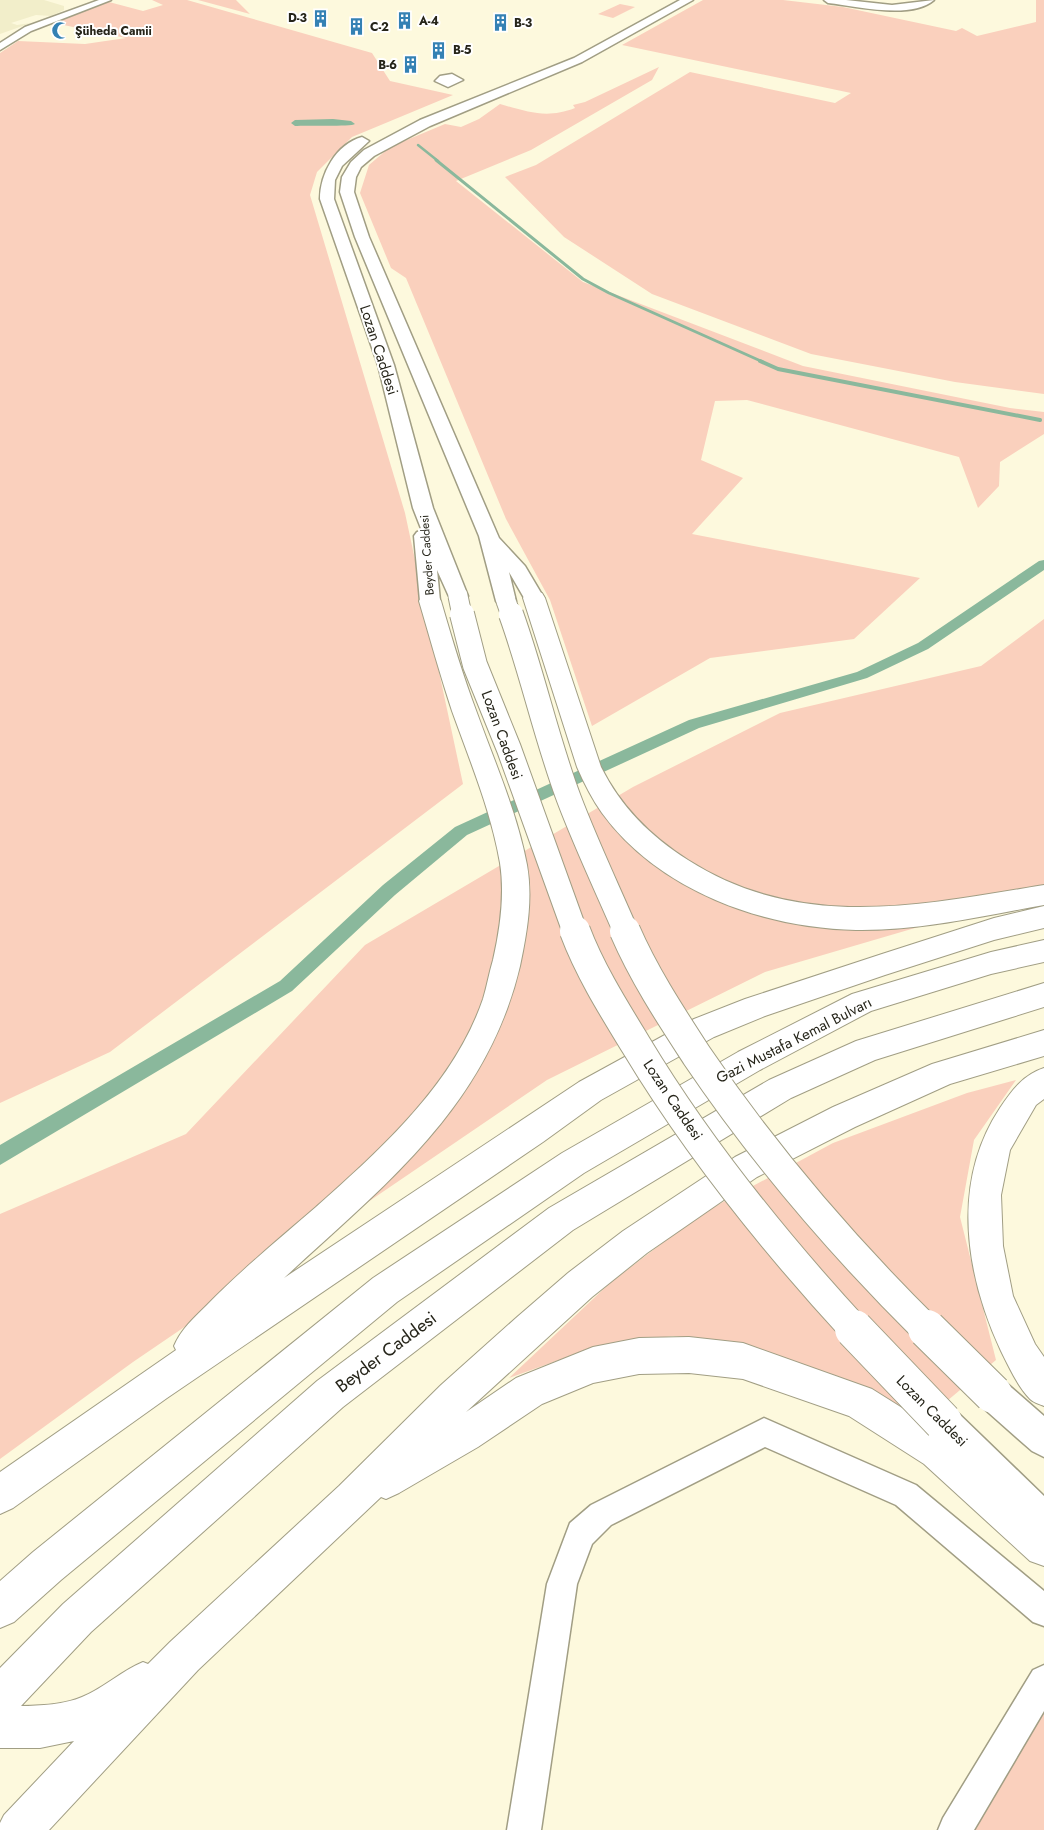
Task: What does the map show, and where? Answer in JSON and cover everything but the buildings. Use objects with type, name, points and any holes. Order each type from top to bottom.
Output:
[{"type":"highway","points":[[534,598],[589,767],[601,792],[629,828],[649,846],[690,875],[759,905],[828,918],[877,918],[1044,895]]},
{"type":"highway","points":[[154,1385],[240,1296],[374,1175],[417,1131],[454,1087],[484,1036],[503,986],[516,913],[513,864],[501,817],[455,687],[430,601]]},
{"type":"highway","points":[[0,1495],[154,1385],[532,1132],[590,1091],[704,1028],[755,1006],[994,929],[1044,917]]},
{"type":"highway","name":"Gazi Mustafa Kemal Bulvarı","points":[[0,1608],[47,1566],[385,1290],[573,1163],[749,1061],[862,1002],[992,963],[1044,951]]},
{"type":"highway","name":"Beyder Caddesi","points":[[0,1698],[78,1618],[330,1394],[561,1219],[780,1090],[867,1050],[1044,995]]},
{"type":"highway","points":[[19,1830],[184,1656],[352,1499],[454,1398],[580,1285],[669,1218],[746,1166],[844,1117],[943,1073],[1044,1043]]},
{"type":"highway","points":[[1044,1080],[1025,1096],[994,1149],[985,1195],[986,1246],[996,1296],[1022,1356],[1044,1388]]},
{"type":"highway","points":[[352,1499],[465,1434],[529,1391],[593,1364],[639,1356],[689,1355],[743,1361],[859,1402],[937,1452],[1044,1547]]},
{"type":"highway","points":[[0,1508],[32,1472]]},
{"type":"highway","points":[[0,1727],[40,1727],[89,1717],[184,1656]]},
{"type":"main road","name":"Lozan Caddesi","points":[[688,0],[604,47],[424,123],[384,143],[369,152],[356,165],[349,177],[347,192],[365,245],[489,536],[506,601],[523,647],[545,727],[569,798],[629,940],[672,1018],[729,1102],[810,1205],[889,1292],[994,1394],[1044,1438]]},
{"type":"main road","points":[[586,42],[588,48],[604,47]]},
{"type":"main road","points":[[395,124],[480,86]]},
{"type":"main road","name":"Lozan Caddesi","points":[[372,136],[346,152],[332,168],[326,186],[327,199],[386,365],[423,508],[458,596],[471,653],[509,749],[536,829],[582,949],[656,1078],[711,1158],[794,1262],[868,1347],[1044,1522]]},
{"type":"main road","name":"Beyder Caddesi","points":[[423,508],[423,533],[427,551],[430,601]]},
{"type":"main road","points":[[489,536],[518,570],[534,598]]},
{"type":"street","points":[[0,47],[28,29],[107,0]]},
{"type":"street","points":[[828,0],[877,4],[896,9],[930,0]]},
{"type":"street","points":[[72,2],[86,7]]},
{"type":"street","points":[[524,1830],[562,1584],[581,1534],[602,1515],[764,1432],[906,1495],[1044,1611]]},
{"type":"street","points":[[954,1830],[1044,1681]]},
{"type":"shaded area","points":[[0,0],[44,0],[64,6],[64,10],[51,16],[36,15],[11,23],[17,25],[31,23],[0,34]]},
{"type":"shaded area","points":[[152,0],[187,0],[372,53],[390,81],[453,95],[352,137],[317,172],[310,195],[405,513],[463,784],[110,1052],[0,1103],[0,53],[18,41],[85,44],[126,38],[54,23],[109,2],[143,11],[163,5]]},
{"type":"shaded area","points":[[198,0],[236,0],[250,14]]},
{"type":"shaded area","points":[[703,0],[783,0],[843,7],[956,31],[962,28],[977,36],[1036,22],[1036,0],[1044,0],[1044,394],[955,382],[811,354],[652,294],[564,237],[505,177],[536,165],[690,72],[835,103],[851,93],[622,45]]},
{"type":"shaded area","points":[[620,4],[635,7],[613,18],[598,14]]},
{"type":"shaded area","points":[[659,67],[652,80],[531,150],[456,181],[583,282],[803,366],[1010,408],[1044,412],[1044,434],[1000,462],[999,486],[978,508],[959,457],[747,400],[715,401],[701,460],[743,478],[692,534],[920,578],[854,639],[710,658],[592,726],[550,600],[506,519],[406,278],[391,268],[360,193],[369,165],[390,147],[445,124],[461,127],[479,119],[500,104],[520,110],[546,114],[565,111],[575,108],[573,105],[585,102]]},
{"type":"shaded area","points":[[1044,619],[1044,890],[765,972],[547,1080],[133,1362],[0,1459],[0,1214],[186,1134],[365,945],[633,787],[780,713],[981,666]]},
{"type":"shaded area","points":[[1016,1080],[974,1140],[960,1217],[996,1360],[917,1426],[742,1344],[673,1336],[598,1346],[509,1378],[610,1283],[699,1215],[833,1143],[967,1093]]},
{"type":"shaded area","points":[[1044,1709],[1044,1830],[969,1830]]},
{"type":"waterway","points":[[295,123],[333,122],[351,124]]},
{"type":"waterway","points":[[418,145],[438,161]]},
{"type":"waterway","points":[[436,160],[583,279],[609,293],[763,362]]},
{"type":"waterway","points":[[760,361],[778,369],[1040,420]]},
{"type":"waterway","points":[[0,1156],[286,986],[389,890],[461,831],[694,724],[862,675],[923,646],[1044,564]]},
{"type":"place","name":"D-3","points":[[321,18]]},
{"type":"place","name":"A-4","points":[[405,21]]},
{"type":"place","name":"B-3","points":[[500,23]]},
{"type":"place","name":"C-2","points":[[356,27]]},
{"type":"place","name":"Şüheda Camii","points":[[61,31]]},
{"type":"place","name":"B-5","points":[[439,50]]},
{"type":"place","name":"B-6","points":[[411,65]]}]
